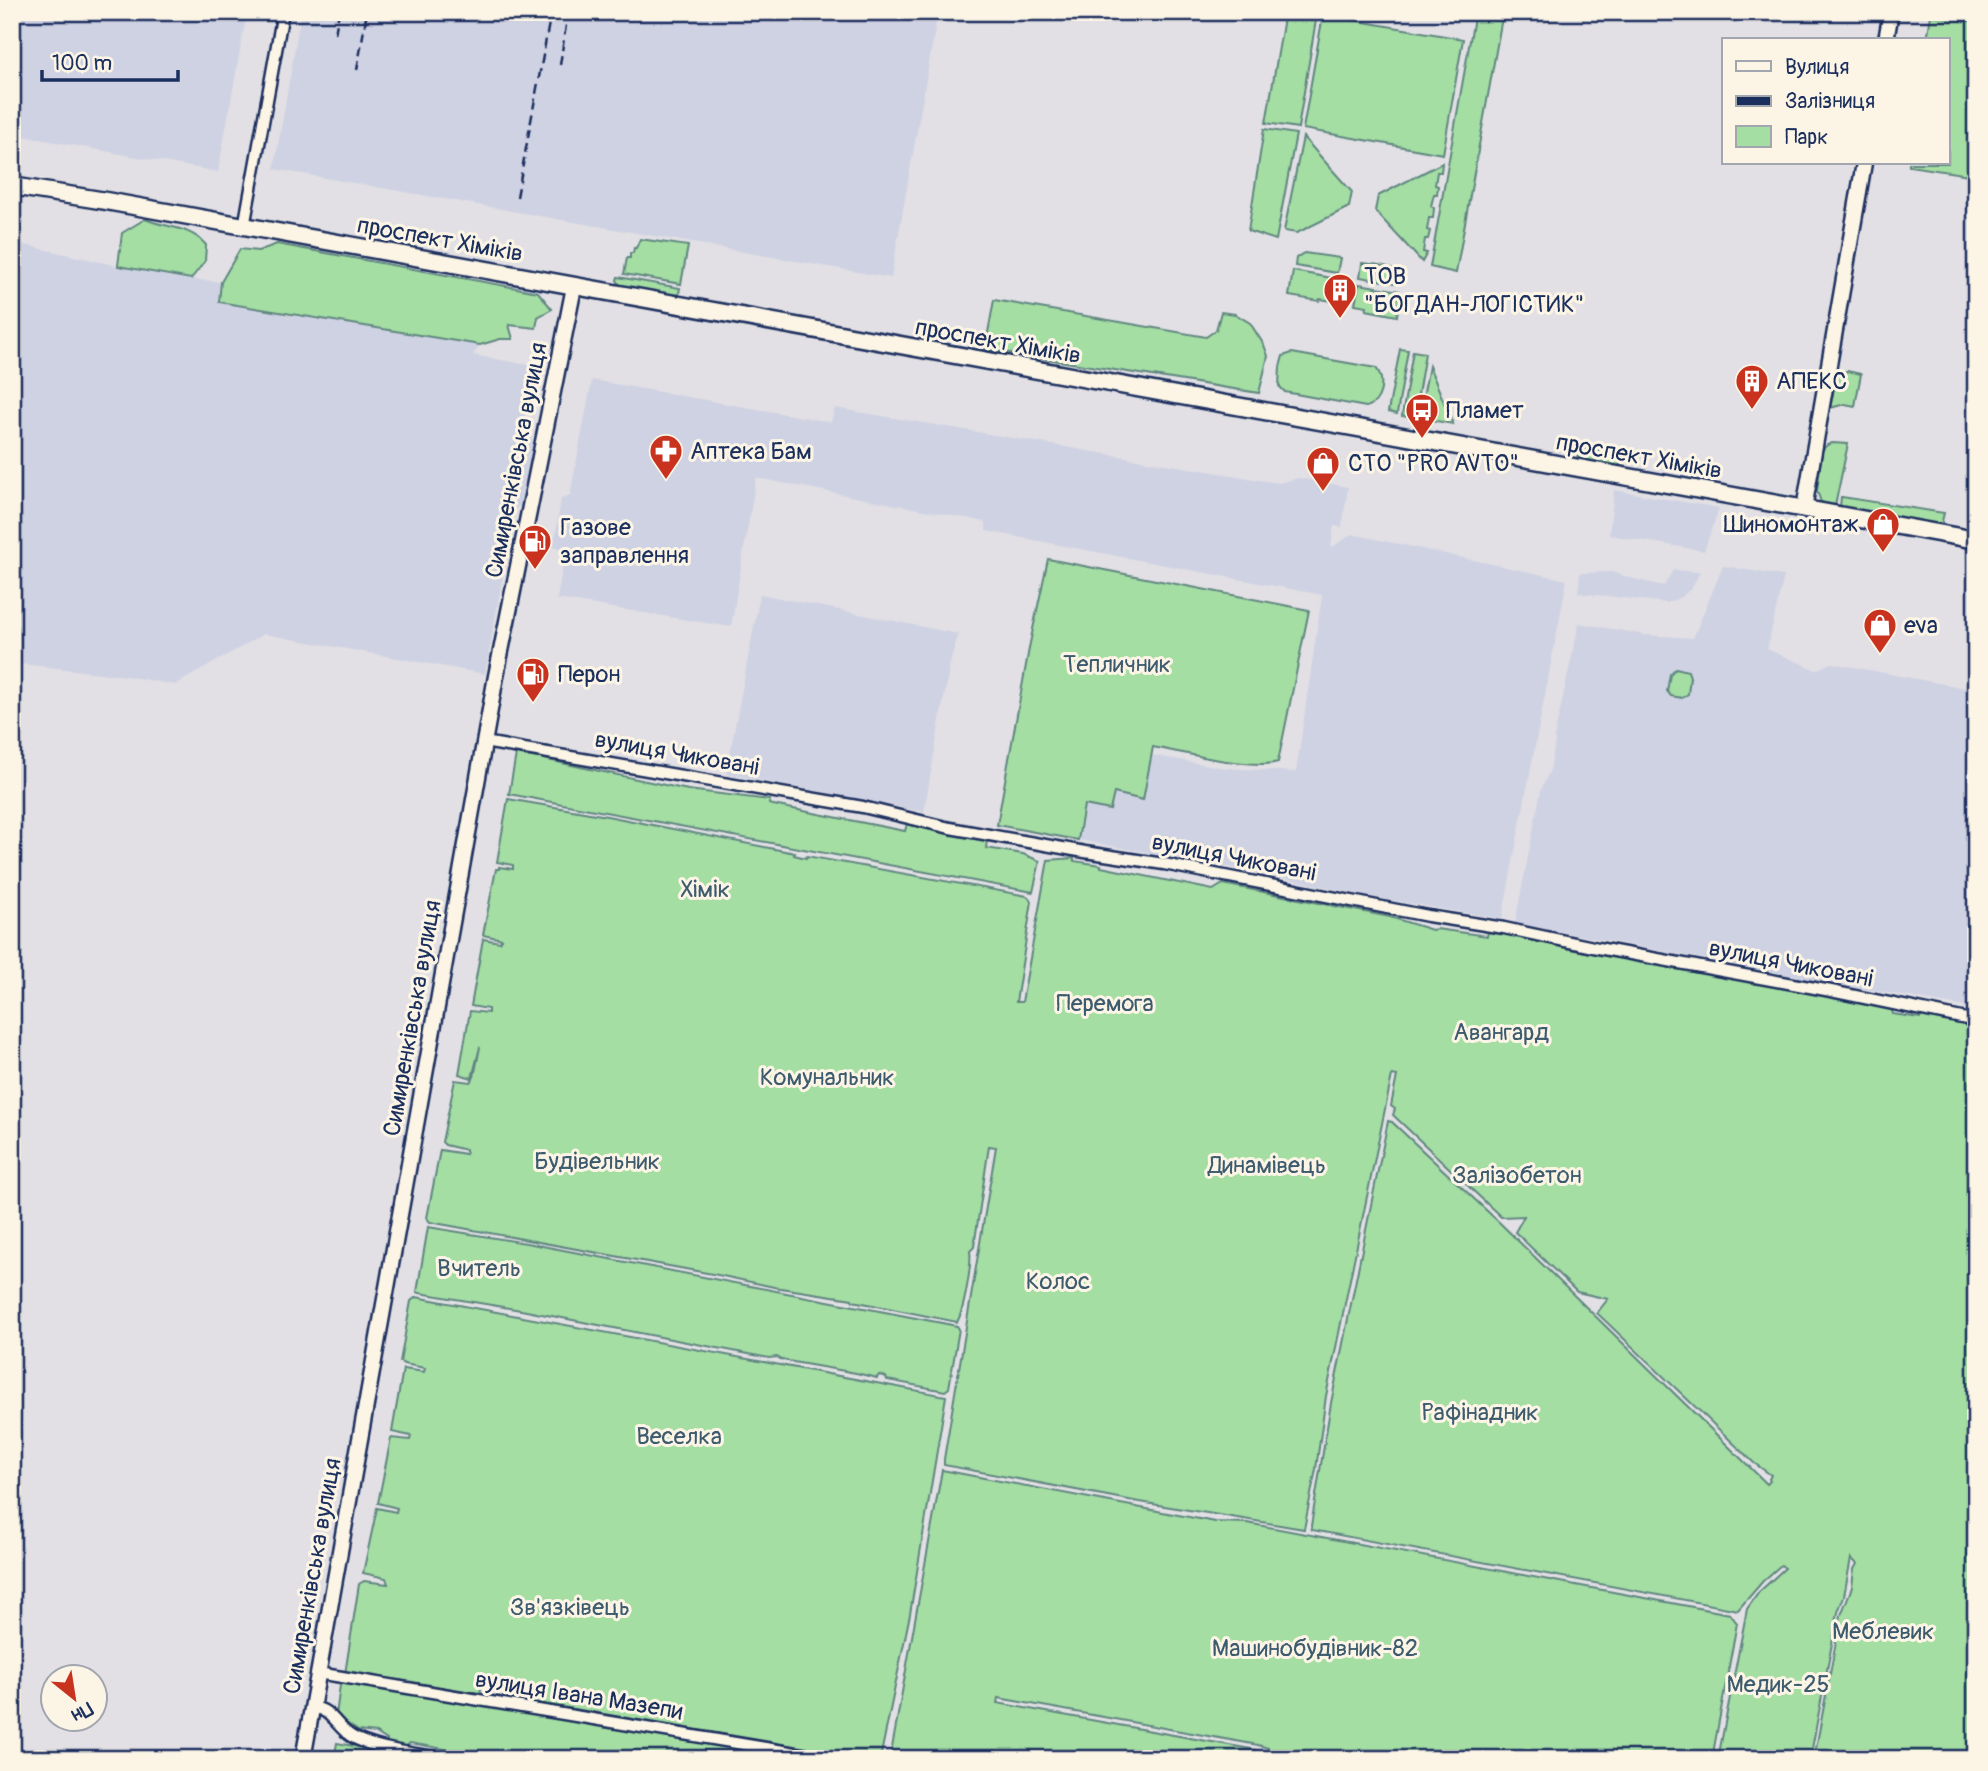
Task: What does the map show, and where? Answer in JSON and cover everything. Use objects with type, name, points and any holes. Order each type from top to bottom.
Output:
[{"type":"main road","points":[[1886,38],[1891,12]]},
{"type":"main road","points":[[1804,509],[1864,164]]},
{"type":"main road","name":"проспект Хіміків","points":[[12,186],[1976,540]]},
{"type":"main road","name":"Симиренківська вулиця","points":[[303,1759],[484,742],[574,287]]},
{"type":"street","points":[[244,227],[282,12]]},
{"type":"street","name":"вулиця Чиковані","points":[[484,742],[863,807],[950,828],[1164,864],[1976,1021]]},
{"type":"street","name":"вулиця Івана Мазепи","points":[[318,1673],[832,1759]]},
{"type":"street","points":[[312,1707],[322,1708],[353,1737],[413,1756],[444,1759]]},
{"type":"shaded area","points":[[12,12],[247,12],[218,172],[12,134]]},
{"type":"shaded area","points":[[301,12],[938,12],[891,278],[274,169]]},
{"type":"shaded area","points":[[12,242],[118,266],[221,282],[220,302],[480,345],[473,355],[535,366],[524,412],[533,444],[524,504],[515,509],[485,674],[264,634],[175,685],[126,676],[12,663]]},
{"type":"shaded area","points":[[592,380],[831,422],[835,408],[1278,483],[1298,478],[1348,487],[1342,527],[1334,526],[1331,548],[1352,534],[1567,580],[1502,919],[1371,897],[1266,874],[1078,840],[1084,805],[1105,809],[1113,793],[1143,800],[1151,755],[1225,768],[1296,772],[1322,595],[986,531],[986,522],[756,478],[731,627],[557,599],[565,550],[554,546],[561,498],[570,495]]},
{"type":"shaded area","points":[[1614,490],[1719,508],[1704,551],[1609,535]]},
{"type":"shaded area","points":[[1723,566],[1784,576],[1767,649],[1816,670],[1831,663],[1976,690],[1976,1009],[1515,923],[1541,790],[1550,770],[1554,738],[1579,623],[1646,635],[1693,638]]},
{"type":"shaded area","points":[[1673,570],[1700,572],[1692,588],[1667,603],[1578,593],[1580,573],[1612,572],[1664,586]]},
{"type":"shaded area","points":[[760,594],[958,634],[950,664],[924,812],[726,774]]},
{"type":"green space","points":[[1285,12],[1317,14],[1298,128],[1266,123]]},
{"type":"green space","points":[[1475,12],[1503,12],[1456,273],[1430,267]]},
{"type":"green space","points":[[1323,15],[1463,39],[1443,154],[1303,129]]},
{"type":"green space","points":[[1931,15],[1976,22],[1976,176],[1909,166],[1950,164],[1950,38],[1927,38]]},
{"type":"green space","points":[[1264,129],[1296,134],[1276,240],[1248,231]]},
{"type":"green space","points":[[1303,137],[1352,192],[1349,207],[1297,233],[1284,231]]},
{"type":"green space","points":[[1442,163],[1441,172],[1437,172],[1437,194],[1434,194],[1431,206],[1434,208],[1433,218],[1429,218],[1427,230],[1430,231],[1428,239],[1425,239],[1423,252],[1427,253],[1422,262],[1375,211],[1378,196]]},
{"type":"green space","points":[[145,219],[193,234],[206,245],[205,261],[191,279],[118,266],[122,233]]},
{"type":"green space","points":[[640,239],[688,246],[681,284],[624,274],[627,258],[630,258],[630,253],[633,253]]},
{"type":"green space","points":[[277,244],[538,292],[552,309],[538,317],[536,328],[509,325],[513,339],[500,339],[480,345],[219,302],[221,282],[240,249],[258,251]]},
{"type":"green space","points":[[1304,253],[1340,258],[1337,273],[1295,266],[1296,258]]},
{"type":"green space","points":[[1362,263],[1392,269],[1400,277],[1401,284],[1360,277]]},
{"type":"green space","points":[[1293,271],[1337,279],[1333,301],[1289,296]]},
{"type":"green space","points":[[618,277],[680,288],[678,298],[620,286]]},
{"type":"green space","points":[[1359,284],[1400,291],[1397,316],[1366,310],[1367,306],[1355,304]]},
{"type":"green space","points":[[994,300],[1206,337],[1216,330],[1221,312],[1235,314],[1250,323],[1268,356],[1259,393],[985,349]]},
{"type":"green space","points":[[1400,349],[1408,350],[1397,414],[1388,412]]},
{"type":"green space","points":[[1413,351],[1425,353],[1414,418],[1402,416]]},
{"type":"green space","points":[[1292,353],[1376,368],[1381,378],[1379,396],[1366,407],[1285,392],[1279,386],[1280,367],[1283,356]]},
{"type":"green space","points":[[1429,366],[1453,424],[1419,418]]},
{"type":"green space","points":[[1840,372],[1861,374],[1855,406],[1845,404],[1830,408],[1836,378]]},
{"type":"green space","points":[[1832,443],[1848,444],[1835,506],[1821,502],[1817,491],[1822,450]]},
{"type":"green space","points":[[1588,448],[1617,455],[1620,466],[1579,461],[1578,453]]},
{"type":"green space","points":[[1841,497],[1944,513],[1941,525],[1840,507]]},
{"type":"green space","name":"Тепличник","points":[[1048,559],[1309,610],[1278,762],[1234,762],[1153,747],[1143,800],[1114,793],[1110,810],[1084,805],[1078,840],[997,825]]},
{"type":"green space","points":[[1676,668],[1688,671],[1690,677],[1688,694],[1682,698],[1671,696],[1667,691],[1670,674]]},
{"type":"green space","name":"Хімік","points":[[516,754],[543,757],[688,790],[770,800],[769,804],[905,831],[907,824],[987,840],[986,848],[1023,854],[1040,861],[1033,892],[509,794]]},
{"type":"green space","points":[[508,799],[795,853],[794,855],[806,858],[807,856],[1027,896],[1032,901],[1016,1002],[1022,1002],[1048,860],[1074,858],[1074,861],[1213,890],[1223,884],[1390,917],[1432,930],[1487,936],[1489,929],[1569,949],[1789,987],[1891,1008],[1893,1014],[1920,1018],[1925,1015],[1976,1025],[1976,1759],[1814,1759],[1841,1615],[1852,1587],[1857,1564],[1851,1558],[1810,1759],[1718,1759],[1747,1609],[1759,1592],[1785,1568],[1781,1565],[1738,1610],[1312,1530],[1331,1403],[1388,1121],[1502,1225],[1767,1484],[1770,1481],[1771,1475],[1754,1463],[1597,1313],[1608,1299],[1577,1292],[1515,1232],[1524,1216],[1501,1217],[1393,1115],[1395,1109],[1391,1106],[1397,1076],[1392,1075],[1326,1396],[1304,1529],[1134,1501],[944,1465],[996,1147],[989,1146],[974,1247],[970,1251],[967,1287],[957,1322],[852,1299],[774,1287],[430,1222],[427,1218],[440,1150],[466,1154],[466,1150],[442,1142],[455,1080],[470,1082],[474,1077],[480,1047],[472,1078],[459,1074],[470,1011],[488,1013],[488,1009],[471,1006],[483,939],[500,942],[502,939],[483,935],[496,869],[513,869],[513,865],[497,862]]},
{"type":"green space","name":"Вчитель","points":[[428,1227],[532,1244],[957,1326],[959,1329],[949,1388],[945,1391],[887,1380],[879,1375],[877,1378],[777,1357],[769,1358],[420,1293],[417,1292]]},
{"type":"green space","points":[[416,1297],[946,1396],[910,1614],[880,1759],[850,1759],[723,1738],[508,1698],[509,1690],[482,1685],[480,1693],[345,1674],[359,1584],[364,1581],[388,1584],[386,1578],[363,1573],[377,1508],[396,1512],[397,1508],[378,1503],[391,1438],[410,1440],[411,1436],[392,1432],[403,1369],[424,1372],[425,1368],[400,1362],[411,1301]]},
{"type":"green space","name":"Машинобудівник-82","points":[[942,1470],[1215,1522],[1247,1523],[1730,1614],[1737,1623],[1712,1759],[1266,1759],[1268,1748],[1258,1745],[998,1698],[997,1703],[1256,1750],[1259,1759],[890,1759]]},
{"type":"green space","points":[[342,1681],[799,1759],[502,1759],[410,1743],[406,1746],[387,1743],[387,1740],[376,1733],[358,1731],[336,1716]]},
{"type":"green space","points":[[337,1743],[426,1759],[334,1759]]},
{"type":"railway","points":[[335,34],[339,12]]},
{"type":"railway","points":[[357,70],[367,12]]},
{"type":"railway","points":[[517,197],[551,12]]},
{"type":"railway","points":[[560,65],[568,12]]},
{"type":"place","name":"ТОВ \"БОГДАН-ЛОГІСТИК\"","points":[[1340,320]]},
{"type":"place","name":"АПЕКС","points":[[1752,411]]},
{"type":"place","name":"Пламет","points":[[1422,440]]},
{"type":"place","name":"Аптека Бам","points":[[666,481]]},
{"type":"place","name":"СТО \"PRO AVTO\"","points":[[1323,493]]},
{"type":"place","name":"Шиномонтаж","points":[[1883,554]]},
{"type":"place","name":"Газове заправлення","points":[[535,571]]},
{"type":"place","name":"eva","points":[[1880,655]]},
{"type":"place","name":"Перон","points":[[533,704]]},
{"type":"park label","name":"Перемога","points":[[1105,1003]]},
{"type":"park label","name":"Авангард","points":[[1501,1032]]},
{"type":"park label","name":"Комунальник","points":[[827,1077]]},
{"type":"park label","name":"Будівельник","points":[[597,1161]]},
{"type":"park label","name":"Динамівець","points":[[1267,1165]]},
{"type":"park label","name":"Залізобетон","points":[[1517,1175]]},
{"type":"park label","name":"Колос","points":[[1058,1281]]},
{"type":"park label","name":"Рафінадник","points":[[1480,1412]]},
{"type":"park label","name":"Веселка","points":[[679,1436]]},
{"type":"park label","name":"Зв'язківець","points":[[570,1607]]},
{"type":"park label","name":"Меблевик","points":[[1883,1631]]},
{"type":"park label","name":"Медик-25","points":[[1778,1684]]}]
